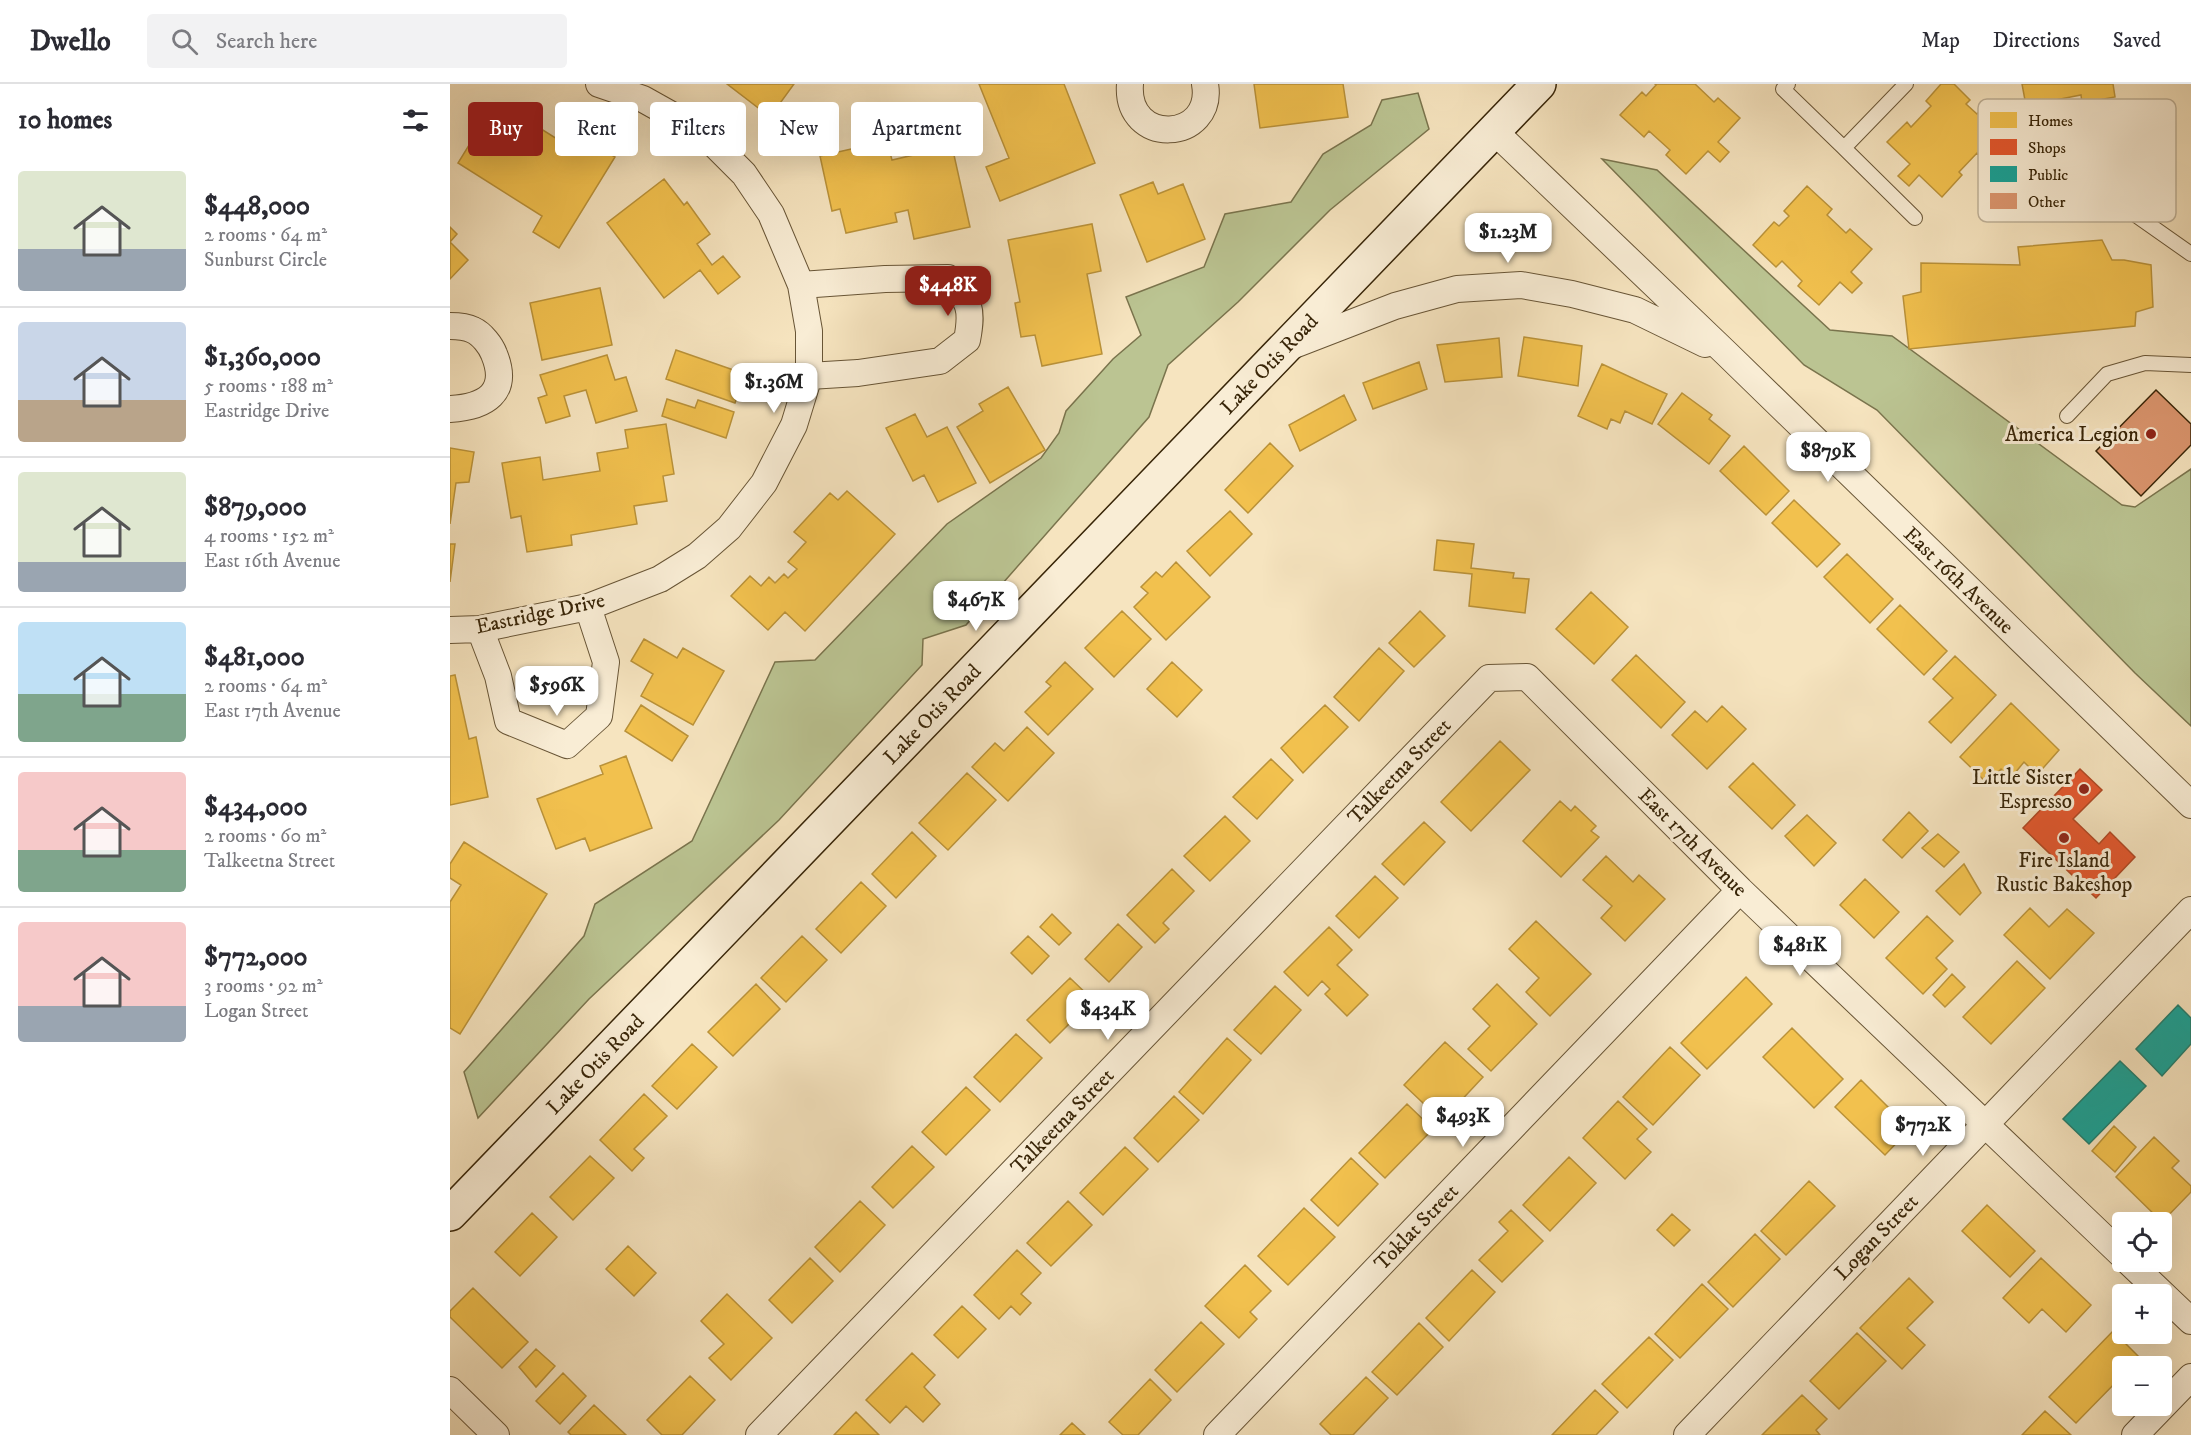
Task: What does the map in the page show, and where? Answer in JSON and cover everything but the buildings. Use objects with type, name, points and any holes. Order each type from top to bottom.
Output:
[{"type":"main road","name":"Lake Otis Road","points":[[450,1214],[1539,84]]},
{"type":"street","name":"Eastridge Drive","points":[[450,630],[480,629],[588,607],[660,579],[697,556],[729,528],[764,483],[794,425],[809,375],[809,331],[801,285],[771,214],[744,174],[702,132],[646,92],[599,84]]},
{"type":"street","points":[[1130,84],[1130,98],[1134,111],[1142,121],[1154,128],[1166,130],[1180,129],[1200,114],[1205,103],[1205,84]]},
{"type":"street","name":"East 16th Avenue","points":[[1494,131],[2191,805]]},
{"type":"street","points":[[801,285],[885,279],[948,278],[965,295],[971,318],[968,340],[940,361],[858,373],[809,375]]},
{"type":"street","name":"East 16th Avenue","points":[[1284,349],[1395,306],[1457,289],[1521,285],[1572,294],[1635,310],[1727,354]]},
{"type":"street","points":[[450,326],[474,330],[491,346],[499,366],[500,381],[496,391],[488,399],[471,407],[450,410]]},
{"type":"street","points":[[480,629],[498,676],[508,721],[567,745],[599,716],[606,662],[588,607]]},
{"type":"street","name":"East 17th Avenue","points":[[1489,678],[1527,677],[1740,890],[2112,1245]]},
{"type":"street","name":"Talkeetna Street","points":[[759,1435],[1489,678]]},
{"type":"street","name":"Toklat Street","points":[[1217,1435],[1740,890]]},
{"type":"street","name":"Logan Street","points":[[1687,1435],[2191,910]]},
{"type":"street","points":[[2140,1272],[2191,1321]]},
{"type":"street","points":[[2135,1435],[2191,1377]]},
{"type":"street","points":[[450,1390],[496,1435]]},
{"type":"lane","points":[[1844,148],[1906,84]]},
{"type":"lane","points":[[1783,86],[1915,218]]},
{"type":"lane","points":[[2146,222],[2191,254]]},
{"type":"lane","points":[[2067,416],[2107,374],[2145,363],[2191,364]]},
{"type":"green space","points":[[1418,93],[1429,129],[1330,210],[1238,302],[1168,365],[1149,417],[966,625],[923,639],[922,665],[779,820],[589,999],[478,1118],[464,1072],[584,936],[595,904],[692,841],[775,662],[815,660],[947,524],[1041,458],[1059,433],[1066,411],[1113,359],[1141,335],[1126,297],[1204,267],[1225,214],[1291,202],[1323,154],[1371,125],[1382,100]]},
{"type":"green space","points":[[1602,159],[1657,170],[1830,330],[1892,336],[2122,505],[2135,507],[2191,469],[2191,726],[2135,673],[1877,410],[1804,365]]},
{"type":"place","name":"America Legion","points":[[2151,434]]},
{"type":"place","name":"Little Sister Espresso","points":[[2084,789]]},
{"type":"place","name":"Fire Island Rustic Bakeshop","points":[[2064,838]]}]
